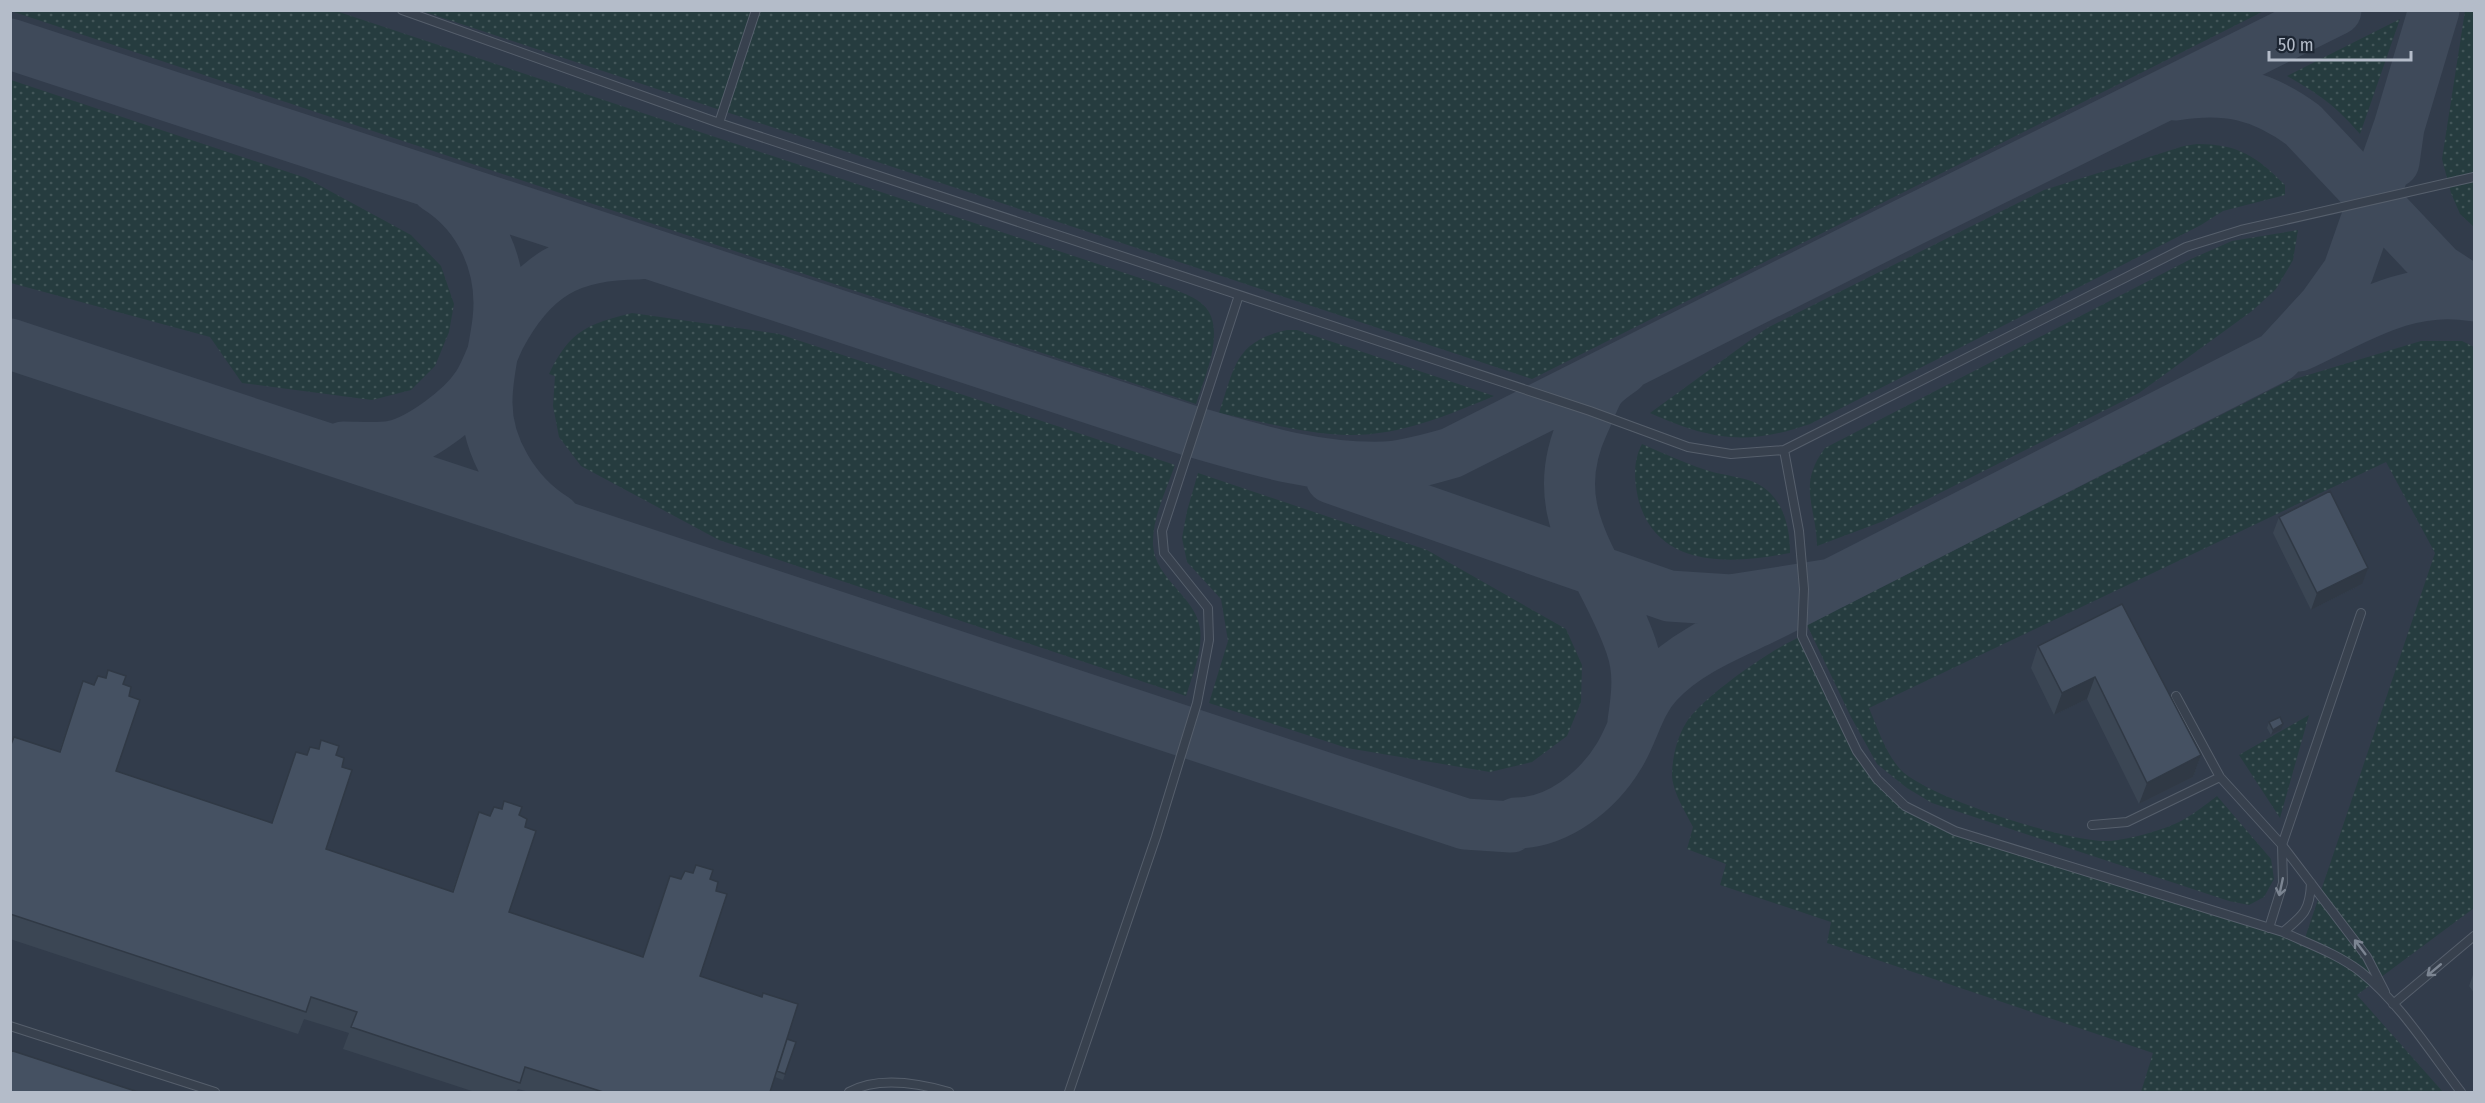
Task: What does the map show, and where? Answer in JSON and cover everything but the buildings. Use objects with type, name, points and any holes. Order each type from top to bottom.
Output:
[{"type":"lane","points":[[402,10],[719,123],[1636,426],[1688,447],[1731,454],[1784,450],[2186,247],[2241,230],[2475,177]]},
{"type":"lane","points":[[719,123],[756,10]]},
{"type":"lane","points":[[1069,1092],[1156,837],[1197,703],[1209,640],[1208,608],[1164,553],[1162,531],[1239,295]]},
{"type":"lane","points":[[1784,450],[1799,531],[1804,589],[1802,636],[1857,751],[1877,779],[1905,806],[1955,831],[2283,932],[2331,953],[2361,972],[2391,1001],[2462,1092]]},
{"type":"lane","points":[[2269,928],[2283,883],[2282,844],[2361,613]]},
{"type":"lane","points":[[2176,696],[2220,777],[2282,844],[2367,957],[2391,1001]]},
{"type":"lane","points":[[2092,825],[2127,822],[2220,777]]},
{"type":"lane","points":[[2283,932],[2303,917],[2311,902],[2311,883]]},
{"type":"lane","points":[[2391,1001],[2475,936]]},
{"type":"lane","points":[[10,1026],[215,1092]]},
{"type":"lane","points":[[849,1092],[862,1085],[902,1083],[949,1092]]},
{"type":"shaded area","points":[[10,11],[2474,11],[2474,1092],[11,1092]]},
{"type":"green space","points":[[11,11],[336,11],[1181,292],[1202,303],[1209,312],[1214,333],[1211,358],[1196,404]]},
{"type":"green space","points":[[422,11],[2264,11],[1532,379]]},
{"type":"green space","points":[[2465,11],[2474,11],[2474,227],[2460,214],[2451,193],[2442,159]]},
{"type":"green space","points":[[2400,19],[2360,134],[2326,101],[2287,76]]},
{"type":"green space","points":[[11,80],[306,178],[411,235],[441,266],[454,304],[449,332],[435,366],[411,390],[372,400],[242,383],[210,337],[11,283]]},
{"type":"green space","points":[[2197,144],[2225,146],[2246,154],[2285,185],[2285,195],[2223,211],[2201,225],[1810,424],[1767,435],[1729,437],[1692,429],[1650,413],[1767,328],[2044,190],[2184,146]]},
{"type":"green space","points":[[2298,230],[2293,260],[2276,289],[2252,311],[2139,393],[1881,522],[1817,546],[1810,485],[1812,473],[1825,448],[2191,259],[2232,241]]},
{"type":"green space","points":[[632,313],[779,334],[1175,465],[1157,515],[1153,545],[1155,557],[1161,568],[1191,607],[1200,629],[1198,654],[1186,696],[719,540],[581,466],[559,437],[553,406],[555,376],[549,374],[565,347],[582,331],[603,321]]},
{"type":"green space","points":[[1287,330],[1297,330],[1494,396],[1422,423],[1366,434],[1315,432],[1219,413],[1234,370],[1246,349],[1270,335]]},
{"type":"green space","points":[[2421,341],[2462,341],[2474,347],[2474,908],[2357,995],[2443,1092],[2141,1092],[2153,1053],[1827,943],[1831,922],[1720,885],[1726,864],[1687,849],[1693,827],[1676,793],[1672,779],[1673,760],[1683,728],[1694,712],[1722,687],[1757,662],[1802,636],[1857,751],[1905,806],[1955,831],[2304,941],[2435,553],[2386,462],[1869,708],[1890,755],[1900,769],[1915,780],[1967,805],[2063,835],[2109,841],[2135,837],[2179,822],[2217,796],[2271,859],[2274,879],[2264,897],[2249,905],[2229,901],[1932,803],[1907,788],[1877,764],[1851,717],[1807,625],[2288,381]]},
{"type":"green space","points":[[1642,444],[1712,472],[1746,479],[1761,486],[1777,501],[1782,510],[1786,520],[1790,553],[1745,559],[1699,557],[1679,550],[1661,539],[1647,521],[1638,498],[1635,470]]},
{"type":"green space","points":[[1198,473],[1427,550],[1566,629],[1582,665],[1581,702],[1567,736],[1532,762],[1490,772],[1347,748],[1209,703],[1228,641],[1221,599],[1187,562],[1182,538]]},
{"type":"green space","points":[[2309,715],[2280,818],[2239,755]]},
{"type":"taxiway","points":[[10,44],[1194,432],[1264,452],[1311,462],[1384,467],[1410,464],[1451,453],[2336,10]]},
{"type":"taxiway","points":[[2394,162],[2399,127],[2434,10]]},
{"type":"taxiway","points":[[2175,95],[2211,92],[2242,95],[2288,114],[2303,125],[2439,269],[2474,292]]},
{"type":"taxiway","points":[[1331,478],[1669,596],[1731,600],[1832,584],[2277,357],[2323,307],[2348,272],[2399,127]]},
{"type":"taxiway","points":[[436,187],[466,212],[477,227],[493,262],[499,300],[487,401],[488,418],[498,452],[516,483],[528,497],[555,519]]},
{"type":"taxiway","points":[[343,447],[393,446],[404,443],[440,422],[470,395],[480,381],[500,337],[513,316],[540,283],[556,272],[593,258],[639,254]]},
{"type":"taxiway","points":[[2299,346],[2362,315],[2405,299],[2427,295],[2474,296]]},
{"type":"taxiway","points":[[10,344],[1465,824],[1511,827],[1516,823],[1532,822],[1547,817],[1575,803],[1588,793],[1610,769],[1624,747],[1651,691],[1669,672],[1707,646],[1832,584]]},
{"type":"taxiway","points":[[1623,369],[1604,384],[1595,398],[1573,456],[1569,485],[1573,513],[1581,539],[1619,617],[1634,655],[1637,684],[1633,722]]}]
